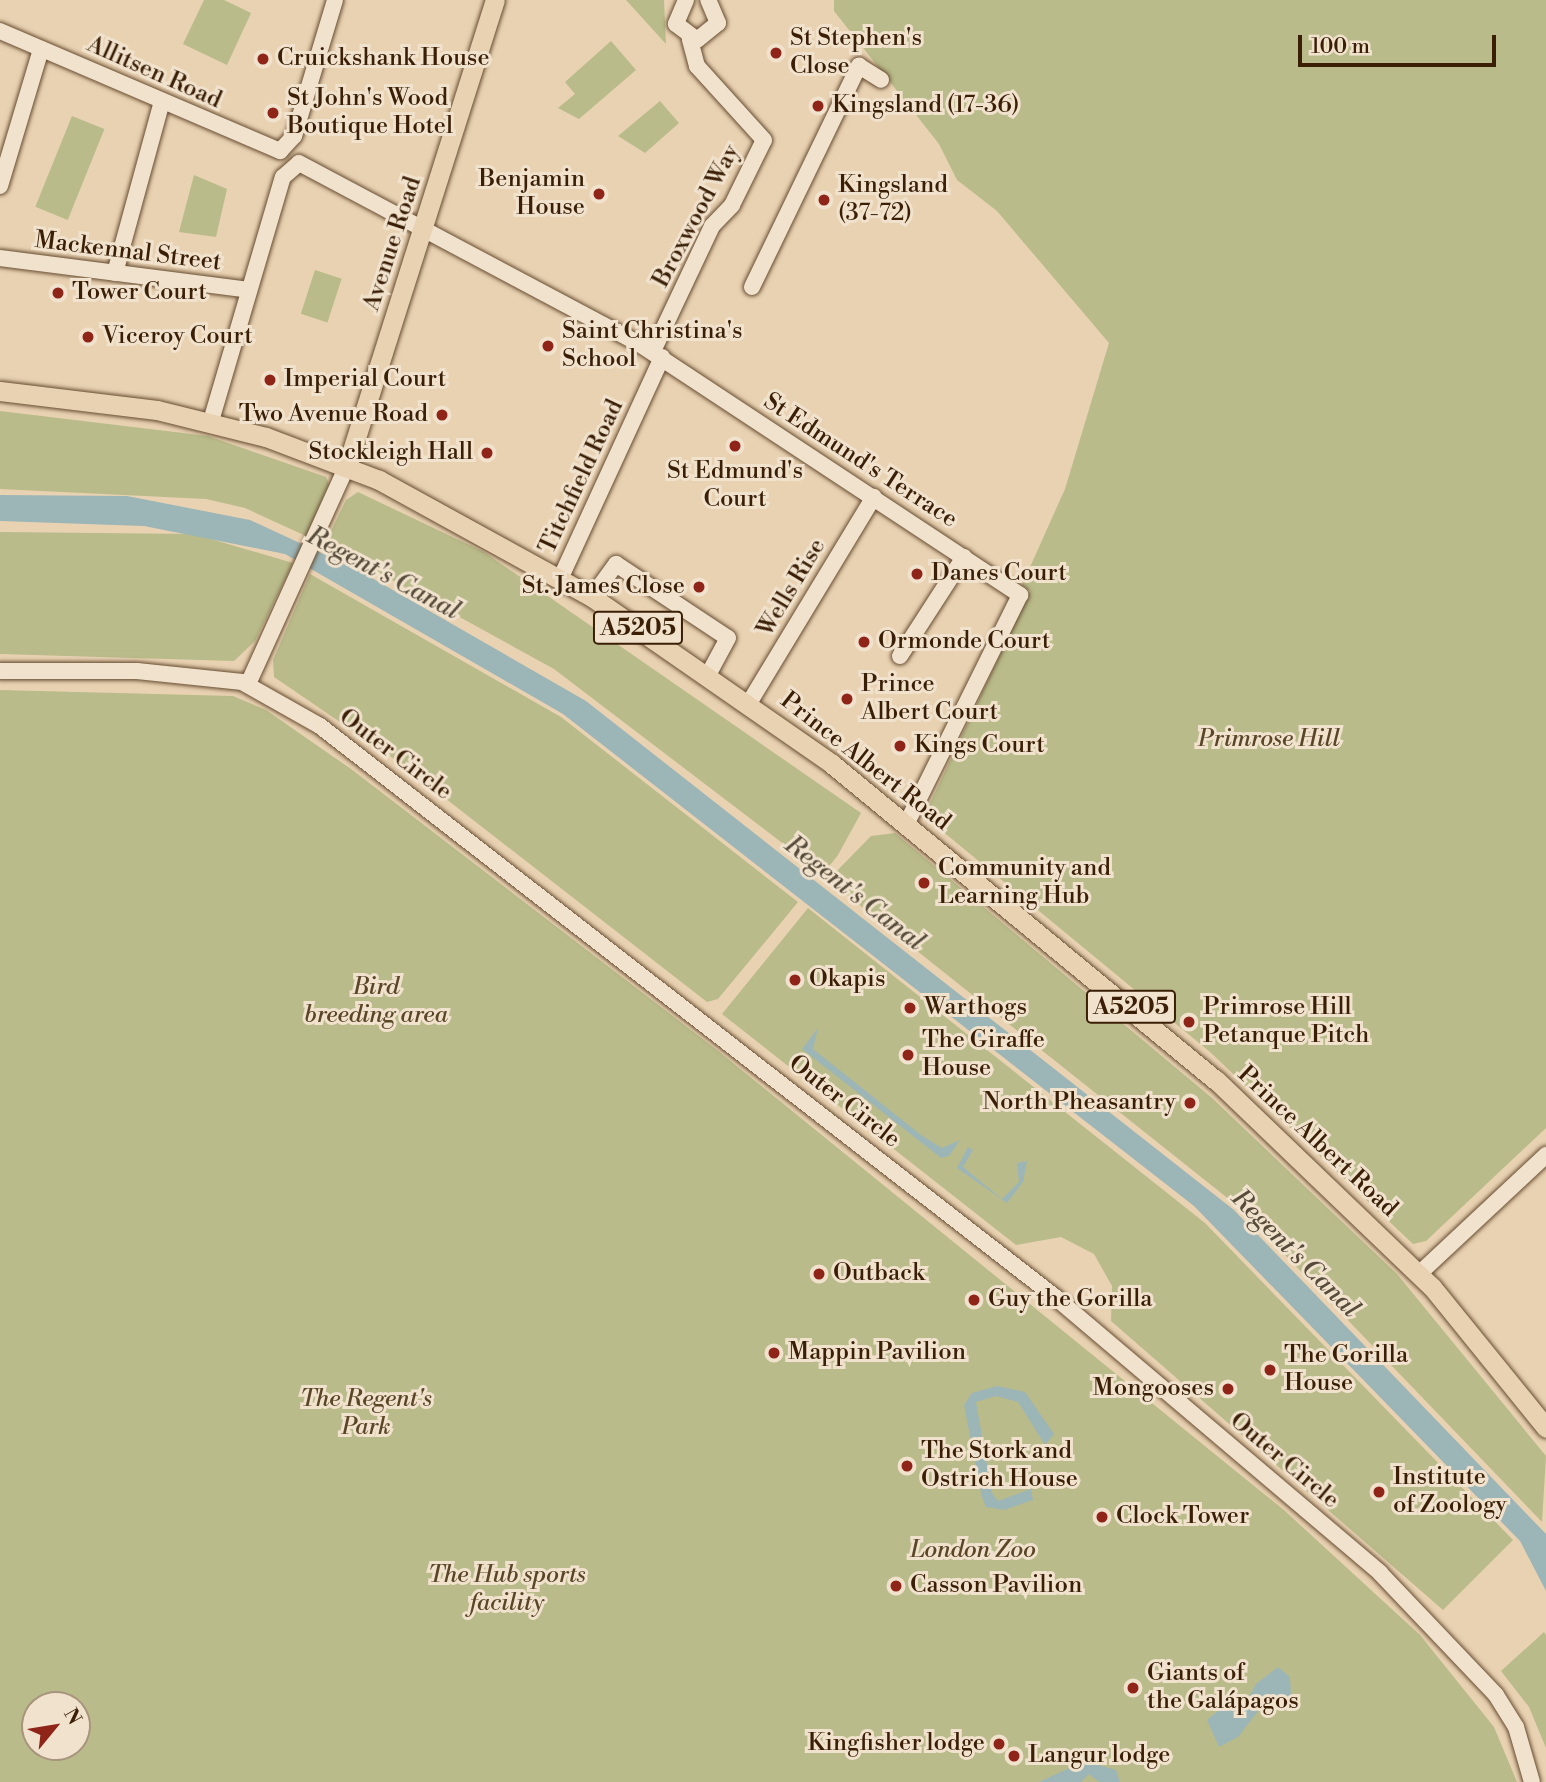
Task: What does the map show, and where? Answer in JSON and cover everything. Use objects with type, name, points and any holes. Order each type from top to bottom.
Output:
[{"type":"main road","name":"Avenue Road","points":[[347,467],[495,0]]},
{"type":"main road","name":"Prince Albert Road","points":[[0,391],[211,421],[347,467],[561,577],[592,597],[749,704],[907,824],[1216,1080],[1420,1273],[1546,1428]]},
{"type":"street","name":"Allitsen Road","points":[[0,31],[275,150],[289,144],[335,0]]},
{"type":"street","points":[[686,0],[676,24],[690,39],[715,30],[719,16],[708,0]]},
{"type":"street","name":"Broxwood Way","points":[[657,354],[712,226],[732,205],[764,140],[697,66],[690,39]]},
{"type":"street","points":[[0,186],[41,49]]},
{"type":"street","points":[[752,287],[859,66],[881,80]]},
{"type":"street","points":[[115,273],[162,102]]},
{"type":"street","points":[[211,421],[284,174],[299,163],[424,226]]},
{"type":"street","name":"St Edmund's Terrace","points":[[424,226],[657,354],[1020,594],[907,824]]},
{"type":"street","name":"Mackennal Street","points":[[0,258],[249,290]]},
{"type":"street","name":"Titchfield Road","points":[[561,577],[657,354]]},
{"type":"street","name":"Avenue Road","points":[[248,684],[334,502],[347,467]]},
{"type":"street","name":"Wells Rise","points":[[749,704],[874,497]]},
{"type":"street","points":[[900,656],[964,557]]},
{"type":"street","points":[[592,597],[616,564],[728,638],[708,675]]},
{"type":"street","name":"Outer Circle","points":[[0,671],[138,671],[248,684],[320,726],[704,1020],[1055,1297],[1288,1495],[1462,1653],[1516,1727],[1532,1782]]},
{"type":"street","points":[[1420,1273],[1546,1155]]},
{"type":"green space","points":[[204,0],[224,0],[251,13],[227,65],[183,44]]},
{"type":"green space","points":[[626,0],[664,0],[666,44]]},
{"type":"green space","name":"Primrose Hill","points":[[834,0],[1546,0],[1546,1128],[1426,1241],[1413,1244],[1210,1052],[924,816],[1030,591],[1022,585],[1065,489],[1109,343],[997,211],[957,180],[939,144],[834,11]]},
{"type":"green space","points":[[611,41],[636,70],[579,119],[558,108],[575,94],[565,82]]},
{"type":"green space","points":[[660,101],[679,123],[645,153],[618,136]]},
{"type":"green space","points":[[72,116],[104,129],[68,220],[35,207]]},
{"type":"green space","points":[[194,175],[227,189],[216,237],[179,232]]},
{"type":"green space","points":[[315,270],[342,279],[327,322],[301,314]]},
{"type":"green space","points":[[0,411],[208,436],[326,477],[329,484],[306,536],[245,508],[206,499],[0,489]]},
{"type":"green space","points":[[358,492],[484,552],[861,813],[838,855],[823,874],[554,669],[325,543],[346,500]]},
{"type":"green space","points":[[0,532],[194,534],[293,563],[255,641],[234,661],[0,654]]},
{"type":"green space","points":[[310,574],[561,717],[798,902],[718,999],[707,1002],[400,763],[274,677],[273,660]]},
{"type":"green space","name":"The Regent's Park","points":[[0,690],[233,696],[266,710],[351,769],[717,1050],[1285,1511],[1420,1635],[1494,1727],[1517,1782],[0,1782]]},
{"type":"green space","points":[[895,833],[1212,1098],[1397,1274],[1546,1456],[1542,1522],[1240,1208],[828,880],[871,836]]},
{"type":"green space","points":[[808,908],[1205,1223],[1513,1540],[1443,1610],[1111,1321],[1112,1286],[1094,1254],[1061,1237],[1016,1245],[722,1014]]},
{"type":"green space","points":[[1544,1632],[1546,1748],[1529,1707],[1501,1671]]},
{"type":"water","points":[[0,495],[127,496],[250,520],[358,570],[586,701],[1234,1210],[1546,1534],[1546,1591],[1520,1541],[1194,1206],[563,714],[285,554],[144,526],[0,521]]},
{"type":"water","points":[[818,1028],[813,1049],[921,1135],[942,1148],[960,1140],[949,1156],[941,1158],[802,1049]]},
{"type":"water","points":[[968,1147],[973,1150],[963,1167],[1002,1199],[1019,1182],[1017,1163],[1027,1161],[1023,1182],[1007,1203],[957,1168]]},
{"type":"water","points":[[997,1386],[1025,1392],[1054,1434],[1045,1445],[1018,1402],[996,1396],[976,1402],[992,1493],[998,1501],[1031,1489],[1033,1500],[1004,1510],[986,1507],[982,1497],[964,1405],[972,1393]]},
{"type":"water","points":[[1278,1667],[1290,1677],[1291,1695],[1283,1704],[1263,1705],[1238,1737],[1219,1747],[1207,1720],[1220,1709],[1243,1708],[1256,1684]]},
{"type":"water","points":[[1085,1761],[1116,1770],[1120,1782],[1099,1782],[1089,1774],[1081,1782],[1039,1782]]},
{"type":"place","name":"St Stephen's Close","points":[[776,53]]},
{"type":"place","name":"Cruickshank House","points":[[263,59]]},
{"type":"place","name":"Kingsland (17-36)","points":[[818,106]]},
{"type":"place","name":"St John's Wood Boutique Hotel","points":[[273,113]]},
{"type":"place","name":"Benjamin House","points":[[599,194]]},
{"type":"place","name":"Kingsland (37-72)","points":[[824,200]]},
{"type":"place","name":"Tower Court","points":[[58,293]]},
{"type":"place","name":"Viceroy Court","points":[[88,337]]},
{"type":"place","name":"Saint Christina's School","points":[[548,346]]},
{"type":"place","name":"Imperial Court","points":[[270,380]]},
{"type":"place","name":"Two Avenue Road","points":[[442,415]]},
{"type":"place","name":"St Edmund's Court","points":[[735,446]]},
{"type":"place","name":"Stockleigh Hall","points":[[487,453]]},
{"type":"place","name":"Danes Court","points":[[917,574]]},
{"type":"place","name":"St. James Close","points":[[699,587]]},
{"type":"place","name":"Ormonde Court","points":[[864,642]]},
{"type":"place","name":"Prince Albert Court","points":[[847,699]]},
{"type":"place","name":"Kings Court","points":[[900,746]]},
{"type":"place","name":"Community and Learning Hub","points":[[924,883]]},
{"type":"place","name":"Okapis","points":[[795,980]]},
{"type":"place","name":"Warthogs","points":[[910,1008]]},
{"type":"place","name":"Primrose Hill Petanque Pitch","points":[[1189,1022]]},
{"type":"place","name":"The Giraffe House","points":[[908,1055]]},
{"type":"place","name":"North Pheasantry","points":[[1190,1103]]},
{"type":"place","name":"Outback","points":[[819,1274]]},
{"type":"place","name":"Guy the Gorilla","points":[[974,1300]]},
{"type":"place","name":"Mappin Pavilion","points":[[774,1353]]},
{"type":"place","name":"The Gorilla House","points":[[1270,1370]]},
{"type":"place","name":"Mongooses","points":[[1228,1389]]},
{"type":"place","name":"The Stork and Ostrich House","points":[[907,1466]]},
{"type":"place","name":"Institute of Zoology","points":[[1379,1492]]},
{"type":"place","name":"Clock Tower","points":[[1102,1517]]},
{"type":"place","name":"Casson Pavilion","points":[[896,1586]]},
{"type":"place","name":"Giants of the Galápagos","points":[[1133,1688]]},
{"type":"place","name":"Kingfisher lodge","points":[[999,1744]]},
{"type":"place","name":"Langur lodge","points":[[1014,1756]]},
{"type":"water label","name":"Regent's Canal","points":[[383,574]]},
{"type":"water label","name":"Regent's Canal","points":[[854,894]]},
{"type":"water label","name":"Regent's Canal","points":[[1295,1254]]},
{"type":"park label","name":"Bird breeding area","points":[[376,1002]]},
{"type":"park label","name":"London Zoo","points":[[973,1551]]},
{"type":"park label","name":"The Hub sports facility","points":[[507,1590]]}]
